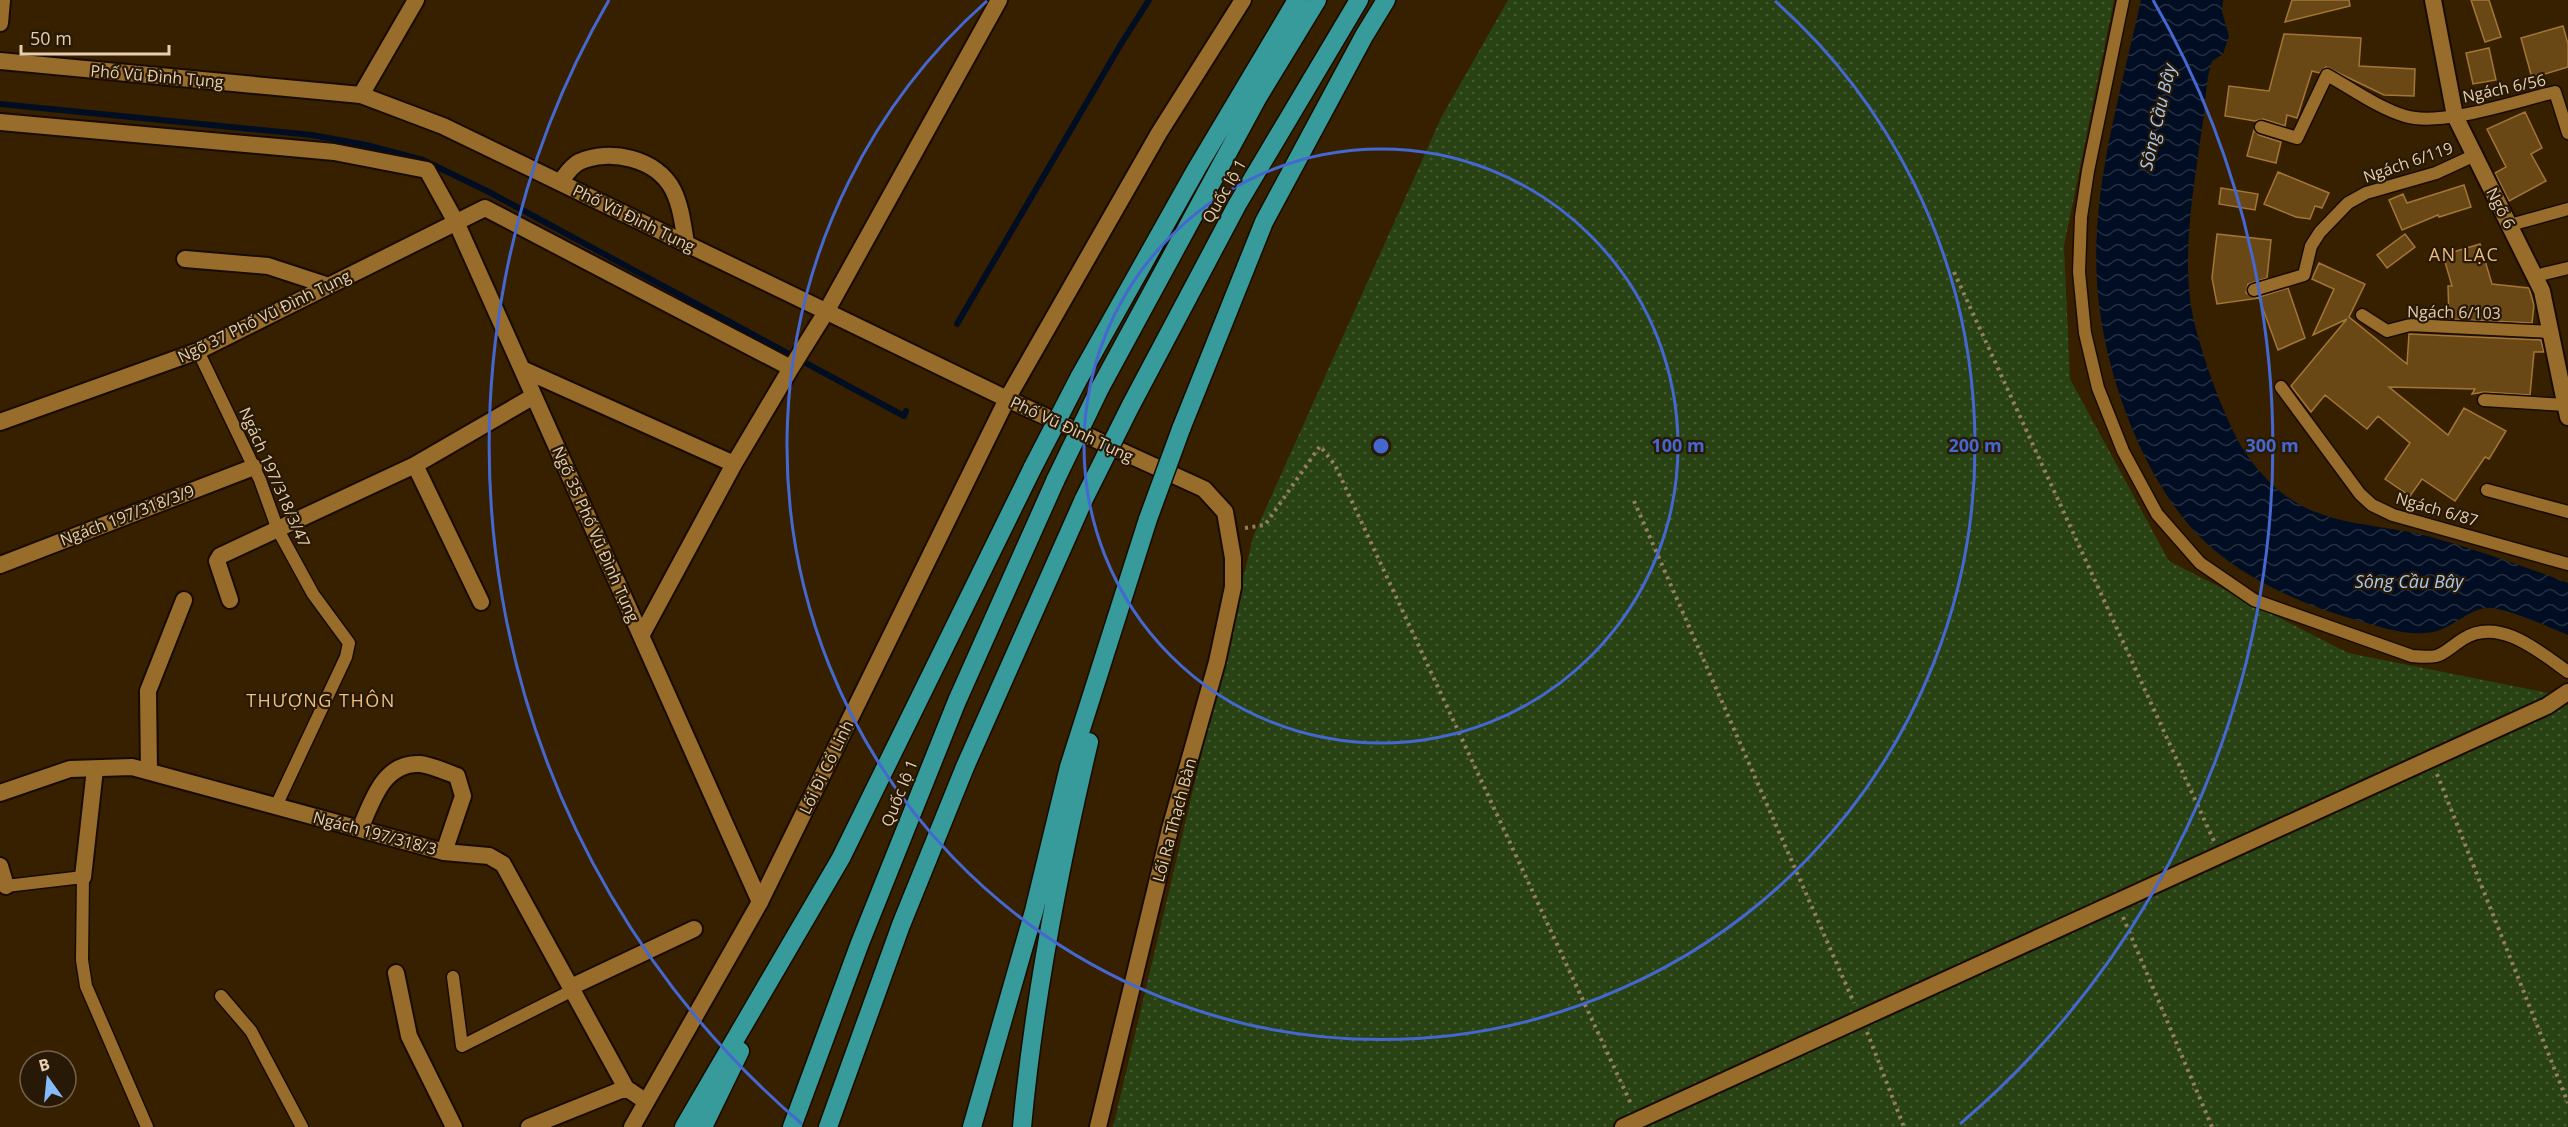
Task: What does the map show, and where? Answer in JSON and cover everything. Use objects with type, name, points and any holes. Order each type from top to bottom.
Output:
[{"type":"highway","points":[[684,1127],[841,858],[1078,378],[1197,168],[1297,0]]},
{"type":"highway","name":"Quốc lộ 1","points":[[792,1127],[860,943],[957,701],[1056,479],[1100,388],[1258,97],[1317,0]]},
{"type":"highway","name":"Quốc lộ 1","points":[[828,1127],[901,925],[961,778],[1084,499],[1237,205],[1359,0]]},
{"type":"highway","points":[[972,1127],[1031,922],[1070,767],[1127,580],[1181,429],[1264,222],[1364,36],[1386,0]]},
{"type":"highway","points":[[1022,1127],[1027,1072],[1069,833],[1127,580]]},
{"type":"highway","points":[[703,1127],[794,935]]},
{"type":"street","points":[[0,23],[2,0]]},
{"type":"street","points":[[361,95],[416,0]]},
{"type":"street","points":[[641,636],[734,464],[822,319],[999,0]]},
{"type":"street","name":"Lối Đi Cổ Linh","points":[[632,1127],[636,1095],[760,901],[1007,399],[1159,133],[1243,0]]},
{"type":"street","name":"Ngõ 6","points":[[2433,0],[2455,116],[2542,291],[2567,411]]},
{"type":"street","name":"Phố Vũ Đình Tụng","points":[[0,61],[361,95],[443,126],[686,243],[822,319],[1007,399],[1204,489],[1225,512]]},
{"type":"street","name":"Ngõ 35 Phố Vũ Đình Tụng","points":[[0,122],[334,152],[427,170],[457,224],[760,901]]},
{"type":"street","points":[[560,182],[577,163],[601,156],[639,161],[659,173],[672,188],[681,213],[686,243]]},
{"type":"street","name":"Ngõ 37 Phố Vũ Đình Tụng","points":[[0,422],[198,351],[326,285],[457,224],[485,208],[791,368]]},
{"type":"street","points":[[186,259],[268,266],[326,285]]},
{"type":"street","points":[[522,369],[734,464]]},
{"type":"street","points":[[230,600],[218,558],[415,465],[534,396]]},
{"type":"street","points":[[415,465],[481,602]]},
{"type":"street","name":"Ngách 197/318/3/9","points":[[0,564],[254,467]]},
{"type":"street","name":"Lối Ra Thạch Bàn","points":[[1098,1127],[1170,829],[1233,587],[1233,558],[1225,512]]},
{"type":"street","points":[[149,771],[148,691],[184,600]]},
{"type":"street","points":[[1631,1124],[2547,706],[2568,692]]},
{"type":"street","points":[[360,829],[381,782],[399,768],[420,764],[457,776],[463,796],[444,852]]},
{"type":"street","name":"Ngách 197/318/3","points":[[0,793],[70,769],[132,766],[444,852],[489,856],[503,864],[572,989],[636,1095]]},
{"type":"street","points":[[83,877],[95,769]]},
{"type":"street","points":[[0,866],[6,886]]},
{"type":"street","points":[[572,989],[694,929]]},
{"type":"street","points":[[396,973],[409,1036],[454,1127]]},
{"type":"street","points":[[529,1127],[636,1095]]},
{"type":"lane","points":[[2123,0],[2088,171],[2081,217],[2079,272],[2085,333],[2098,388],[2123,451],[2157,514],[2200,563],[2254,600],[2412,656],[2432,658],[2450,651],[2461,640],[2475,633],[2491,632],[2514,637],[2568,672]]},
{"type":"lane","points":[[2260,126],[2297,138],[2327,75],[2402,115],[2421,118],[2455,116]]},
{"type":"lane","name":"Ngách 6/56","points":[[2455,116],[2555,92],[2568,133]]},
{"type":"lane","name":"Ngách 6/119","points":[[2254,290],[2304,275],[2311,246],[2320,232],[2348,204],[2366,193],[2436,174],[2475,155]]},
{"type":"lane","points":[[2510,225],[2568,209]]},
{"type":"lane","points":[[2535,276],[2568,268]]},
{"type":"lane","name":"Ngách 6/103","points":[[2362,315],[2386,331],[2410,325],[2551,332]]},
{"type":"lane","name":"Ngách 197/318/3/47","points":[[198,351],[254,467],[278,530],[313,594],[349,643],[346,657],[276,806]]},
{"type":"lane","name":"Ngách 6/87","points":[[2281,387],[2347,477],[2372,505],[2393,515],[2568,564]]},
{"type":"lane","points":[[2484,400],[2567,411]]},
{"type":"lane","points":[[2487,490],[2568,512]]},
{"type":"lane","points":[[6,886],[83,877],[82,960],[86,986],[147,1127]]},
{"type":"lane","points":[[453,977],[462,1046],[572,989]]},
{"type":"lane","points":[[221,996],[251,1031],[302,1127]]},
{"type":"path","points":[[1954,272],[2220,856]]},
{"type":"path","points":[[1229,531],[1265,525],[1320,446],[1335,465],[1631,1124]]},
{"type":"path","points":[[1634,501],[1862,1020],[1904,1127]]},
{"type":"path","points":[[2431,759],[2568,1103]]},
{"type":"path","points":[[2117,903],[2212,1127]]},
{"type":"green space","points":[[1508,0],[2114,0],[2064,246],[2070,379],[2169,561],[2348,653],[2568,697],[2568,1127],[1113,1127],[1253,537],[1441,118]]},
{"type":"water","name":"Sông Cầu Bây","points":[[2141,0],[2223,0],[2222,12],[2229,36],[2223,54],[2212,61],[2207,81],[2191,206],[2188,276],[2197,334],[2219,399],[2245,452],[2272,484],[2308,509],[2359,524],[2431,537],[2500,558],[2568,583],[2568,635],[2526,618],[2492,608],[2472,612],[2449,626],[2427,633],[2386,628],[2334,613],[2288,595],[2244,572],[2206,542],[2189,525],[2170,500],[2153,473],[2125,411],[2106,346],[2097,283],[2096,247],[2103,176]]},
{"type":"building","points":[[2292,0],[2349,0],[2350,6],[2285,22]]},
{"type":"building","points":[[2471,0],[2489,0],[2501,37],[2485,42]]},
{"type":"building","points":[[2563,26],[2568,44],[2568,67],[2532,78],[2521,38]]},
{"type":"building","points":[[2284,34],[2361,38],[2359,66],[2415,69],[2414,96],[2384,95],[2326,67],[2319,73],[2312,71],[2297,118],[2287,115],[2285,126],[2263,119],[2255,121],[2225,116],[2229,86],[2269,91]]},
{"type":"building","points":[[2489,48],[2496,80],[2473,84],[2466,53]]},
{"type":"building","points":[[2525,112],[2542,148],[2531,154],[2546,181],[2509,201],[2495,173],[2506,167],[2487,129]]},
{"type":"building","points":[[2254,130],[2259,135],[2281,142],[2276,163],[2247,156]]},
{"type":"building","points":[[2278,172],[2329,193],[2322,208],[2315,206],[2310,219],[2296,217],[2264,204]]},
{"type":"building","points":[[2464,185],[2471,207],[2439,217],[2438,215],[2402,230],[2389,200],[2403,194],[2407,203]]},
{"type":"building","points":[[2221,188],[2258,194],[2255,210],[2219,204]]},
{"type":"building","points":[[2217,234],[2271,240],[2267,278],[2248,284],[2246,293],[2256,298],[2288,288],[2305,338],[2278,350],[2259,298],[2217,304],[2212,278]]},
{"type":"building","points":[[2405,234],[2415,247],[2387,268],[2377,255]]},
{"type":"building","points":[[2480,244],[2492,284],[2529,288],[2534,305],[2532,323],[2449,319],[2448,286],[2452,286],[2443,255]]},
{"type":"building","points":[[2319,263],[2365,284],[2349,317],[2407,364],[2409,334],[2541,340],[2544,352],[2534,352],[2530,395],[2484,392],[2472,394],[2475,389],[2389,387],[2448,435],[2464,408],[2506,431],[2489,459],[2485,457],[2455,501],[2422,479],[2410,496],[2385,479],[2410,443],[2378,416],[2367,429],[2325,395],[2311,412],[2291,386],[2347,319],[2313,335],[2334,289],[2312,279]]},
{"type":"waterway","points":[[957,324],[1149,0]]},
{"type":"waterway","points":[[0,104],[312,135],[366,145],[423,160],[489,192],[904,416],[906,411]]},
{"type":"district","name":"AN LẠC","points":[[2464,255]]},
{"type":"district","name":"THƯỢNG THÔN","points":[[321,701]]}]
